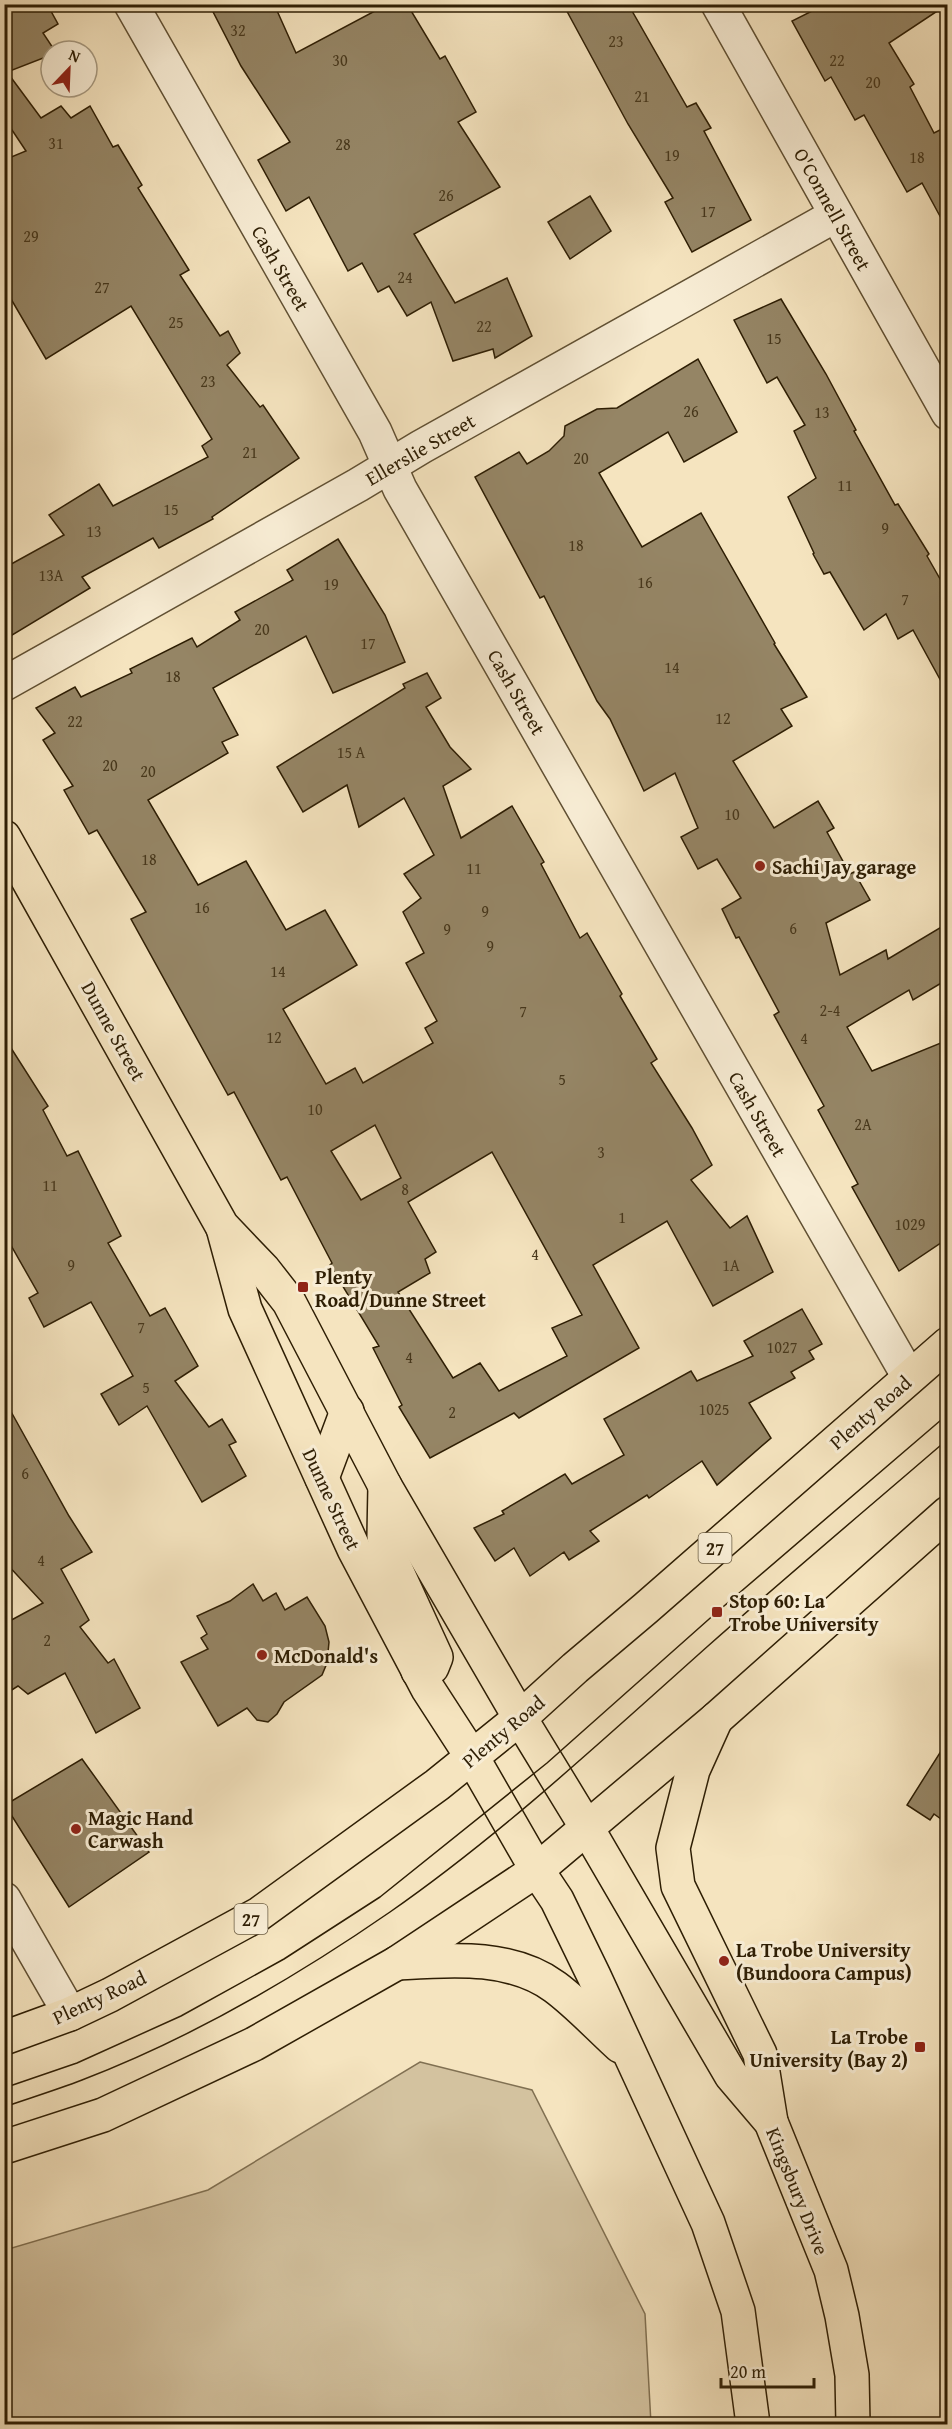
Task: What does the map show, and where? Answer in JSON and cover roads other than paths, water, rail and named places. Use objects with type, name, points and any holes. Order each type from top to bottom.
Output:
[{"type":"main road","name":"Dunne Street","points":[[4,837],[222,1226],[245,1309],[354,1549],[418,1671],[472,1757],[537,1870]]},
{"type":"main road","name":"Dunne Street","points":[[222,1226],[264,1270],[289,1302],[385,1486],[520,1718]]},
{"type":"main road","name":"Plenty Road","points":[[4,2038],[70,2014],[110,1995],[271,1907],[437,1785],[520,1718],[948,1344]]},
{"type":"main road","points":[[322,1478],[347,1411]]},
{"type":"main road","points":[[385,1486],[384,1536],[386,1548],[436,1657],[432,1667],[418,1671]]},
{"type":"main road","points":[[4,2147],[104,2115],[254,2044],[397,1963],[537,1870],[716,1719],[948,1513]]},
{"type":"main road","name":"Kingsbury Drive","points":[[520,1718],[587,1828],[730,2075],[771,2122],[831,2270],[852,2375],[854,2424]]},
{"type":"main road","points":[[716,1719],[693,1770],[673,1848],[678,1886],[760,2054],[771,2122]]},
{"type":"main road","points":[[537,1870],[557,1900],[708,2223],[738,2311],[753,2424]]},
{"type":"main road","points":[[397,1963],[451,1960],[504,1965],[529,1973],[554,1986],[630,2055]]},
{"type":"street","name":"Cash Street","points":[[131,4],[369,422],[406,500],[909,1377]]},
{"type":"street","name":"O'Connell Street","points":[[718,4],[948,413]]},
{"type":"street","name":"Ellerslie Street","points":[[4,684],[836,215]]},
{"type":"street","points":[[4,1899],[70,2014]]},
{"type":"tram line","points":[[4,2088],[77,2063],[181,2016],[284,1959],[380,1897],[547,1763],[717,1612],[948,1414]]},
{"type":"tram line","points":[[4,2107],[122,2064],[202,2026],[317,1960],[390,1912],[513,1818],[948,1439]]},
{"type":"place","name":"Sachi Jay garage","points":[[760,866]]},
{"type":"place","name":"Plenty Road/Dunne Street","points":[[303,1287]]},
{"type":"place","name":"Stop 60: La Trobe University","points":[[717,1612]]},
{"type":"place","name":"McDonald's","points":[[262,1655]]},
{"type":"place","name":"Magic Hand Carwash","points":[[76,1829]]},
{"type":"place","name":"La Trobe University (Bundoora Campus)","points":[[724,1961]]},
{"type":"place","name":"La Trobe University (Bay 2)","points":[[920,2047]]}]
